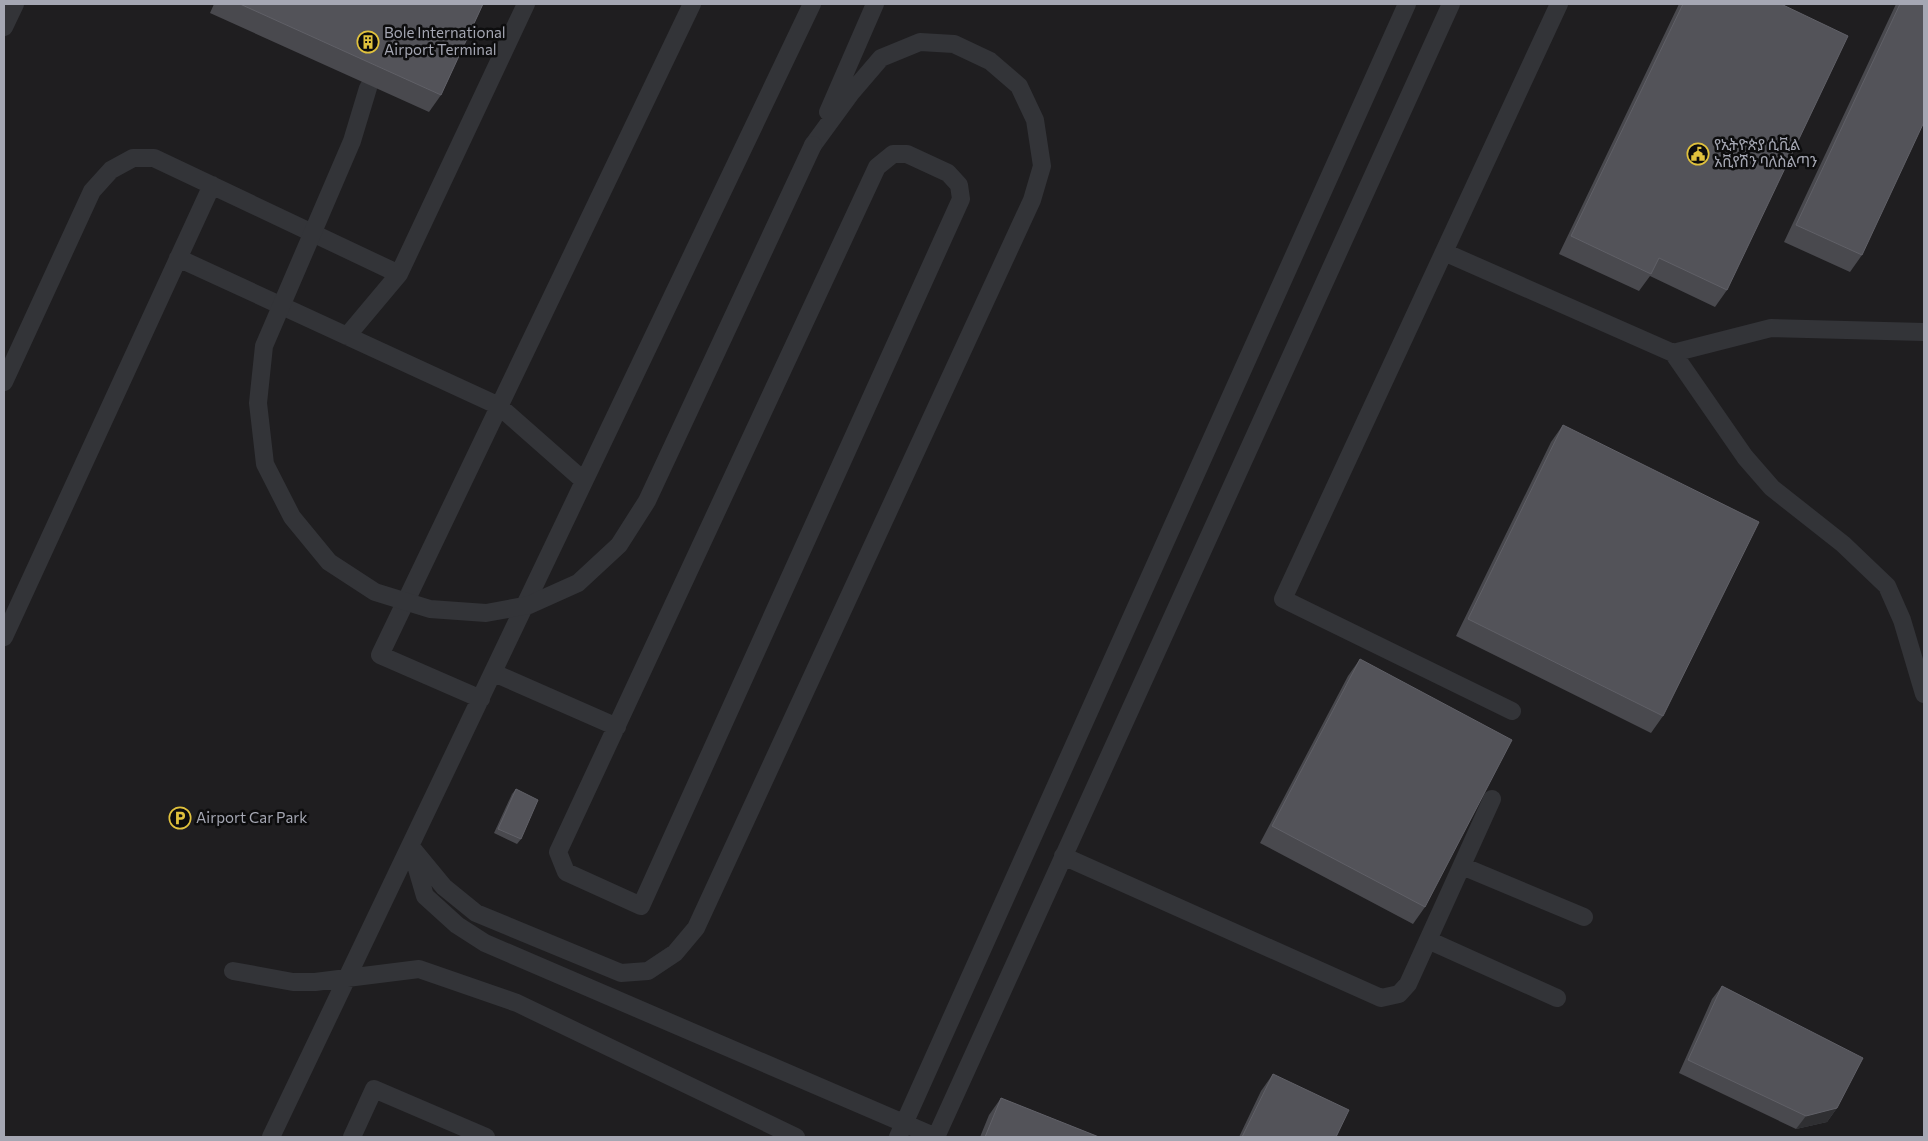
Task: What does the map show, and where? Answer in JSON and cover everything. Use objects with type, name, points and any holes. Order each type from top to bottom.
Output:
[{"type":"lane","points":[[4,27],[14,4]]},
{"type":"lane","points":[[347,336],[399,274],[526,4]]},
{"type":"lane","points":[[482,699],[380,655],[692,4]]},
{"type":"lane","points":[[271,1137],[482,699],[812,4]]},
{"type":"lane","points":[[376,71],[368,88],[352,141],[264,346],[258,403],[265,464],[292,517],[329,562],[374,592],[430,609],[486,613],[529,605],[578,583],[619,545],[647,501],[814,145],[875,4]]},
{"type":"lane","points":[[901,1130],[1407,4]]},
{"type":"lane","points":[[410,847],[425,896],[457,925],[485,943],[901,1130],[936,1137],[1451,4]]},
{"type":"lane","points":[[1512,711],[1283,599],[1559,4]]},
{"type":"lane","points":[[410,847],[444,887],[476,913],[622,972],[648,971],[675,953],[696,928],[1032,200],[1042,166],[1035,120],[1019,86],[990,60],[954,44],[920,42],[881,58],[850,92],[814,145]]},
{"type":"lane","points":[[893,154],[907,154],[948,173],[959,185],[961,199],[641,906],[566,872],[558,852],[617,727],[877,167],[893,154]]},
{"type":"lane","points":[[4,382],[92,191],[111,170],[133,158],[154,158],[399,274]]},
{"type":"lane","points":[[4,637],[212,185]]},
{"type":"lane","points":[[1444,252],[1673,353],[1745,457],[1772,488],[1844,544],[1887,586],[1902,620],[1924,694]]},
{"type":"lane","points":[[178,258],[499,406],[584,481]]},
{"type":"lane","points":[[1673,353],[1771,328],[1924,332]]},
{"type":"lane","points":[[494,673],[617,727]]},
{"type":"lane","points":[[1064,856],[1381,998],[1400,994],[1408,984],[1492,799]]},
{"type":"lane","points":[[1462,866],[1584,917]]},
{"type":"lane","points":[[1428,940],[1557,998]]},
{"type":"lane","points":[[233,972],[293,982],[315,982],[419,970],[516,1003],[796,1137]]},
{"type":"lane","points":[[352,1137],[374,1089],[486,1137]]},
{"type":"shaded area","points":[[4,4],[1924,4],[1924,1137],[4,1137]]},
{"type":"building","name":"Bole International Airport Terminal","points":[[240,4],[483,4],[441,95]]},
{"type":"building","name":"የኢትዮጵያ ሲቪል አቪየሽን ባለስልጣን","points":[[1683,4],[1781,4],[1848,36],[1727,290],[1659,258],[1651,274],[1571,236]]},
{"type":"building","points":[[1900,4],[1924,4],[1924,122],[1862,255],[1796,225]]},
{"type":"building","points":[[1563,425],[1759,522],[1663,716],[1468,619]]},
{"type":"building","points":[[1360,659],[1512,740],[1425,907],[1272,826]]},
{"type":"building","points":[[516,789],[538,800],[521,839],[498,829]]},
{"type":"building","points":[[1722,986],[1863,1058],[1837,1108],[1806,1116],[1688,1060]]},
{"type":"building","points":[[1273,1074],[1349,1110],[1336,1137],[1242,1137]]},
{"type":"building","points":[[1001,1098],[1099,1137],[985,1137]]},
{"type":"place","name":"Bole International Airport Terminal","points":[[368,42]]},
{"type":"place","name":"የኢትዮጵያ ሲቪል አቪየሽን ባለስልጣን","points":[[1698,154]]},
{"type":"place","name":"Airport Car Park","points":[[180,818]]}]
